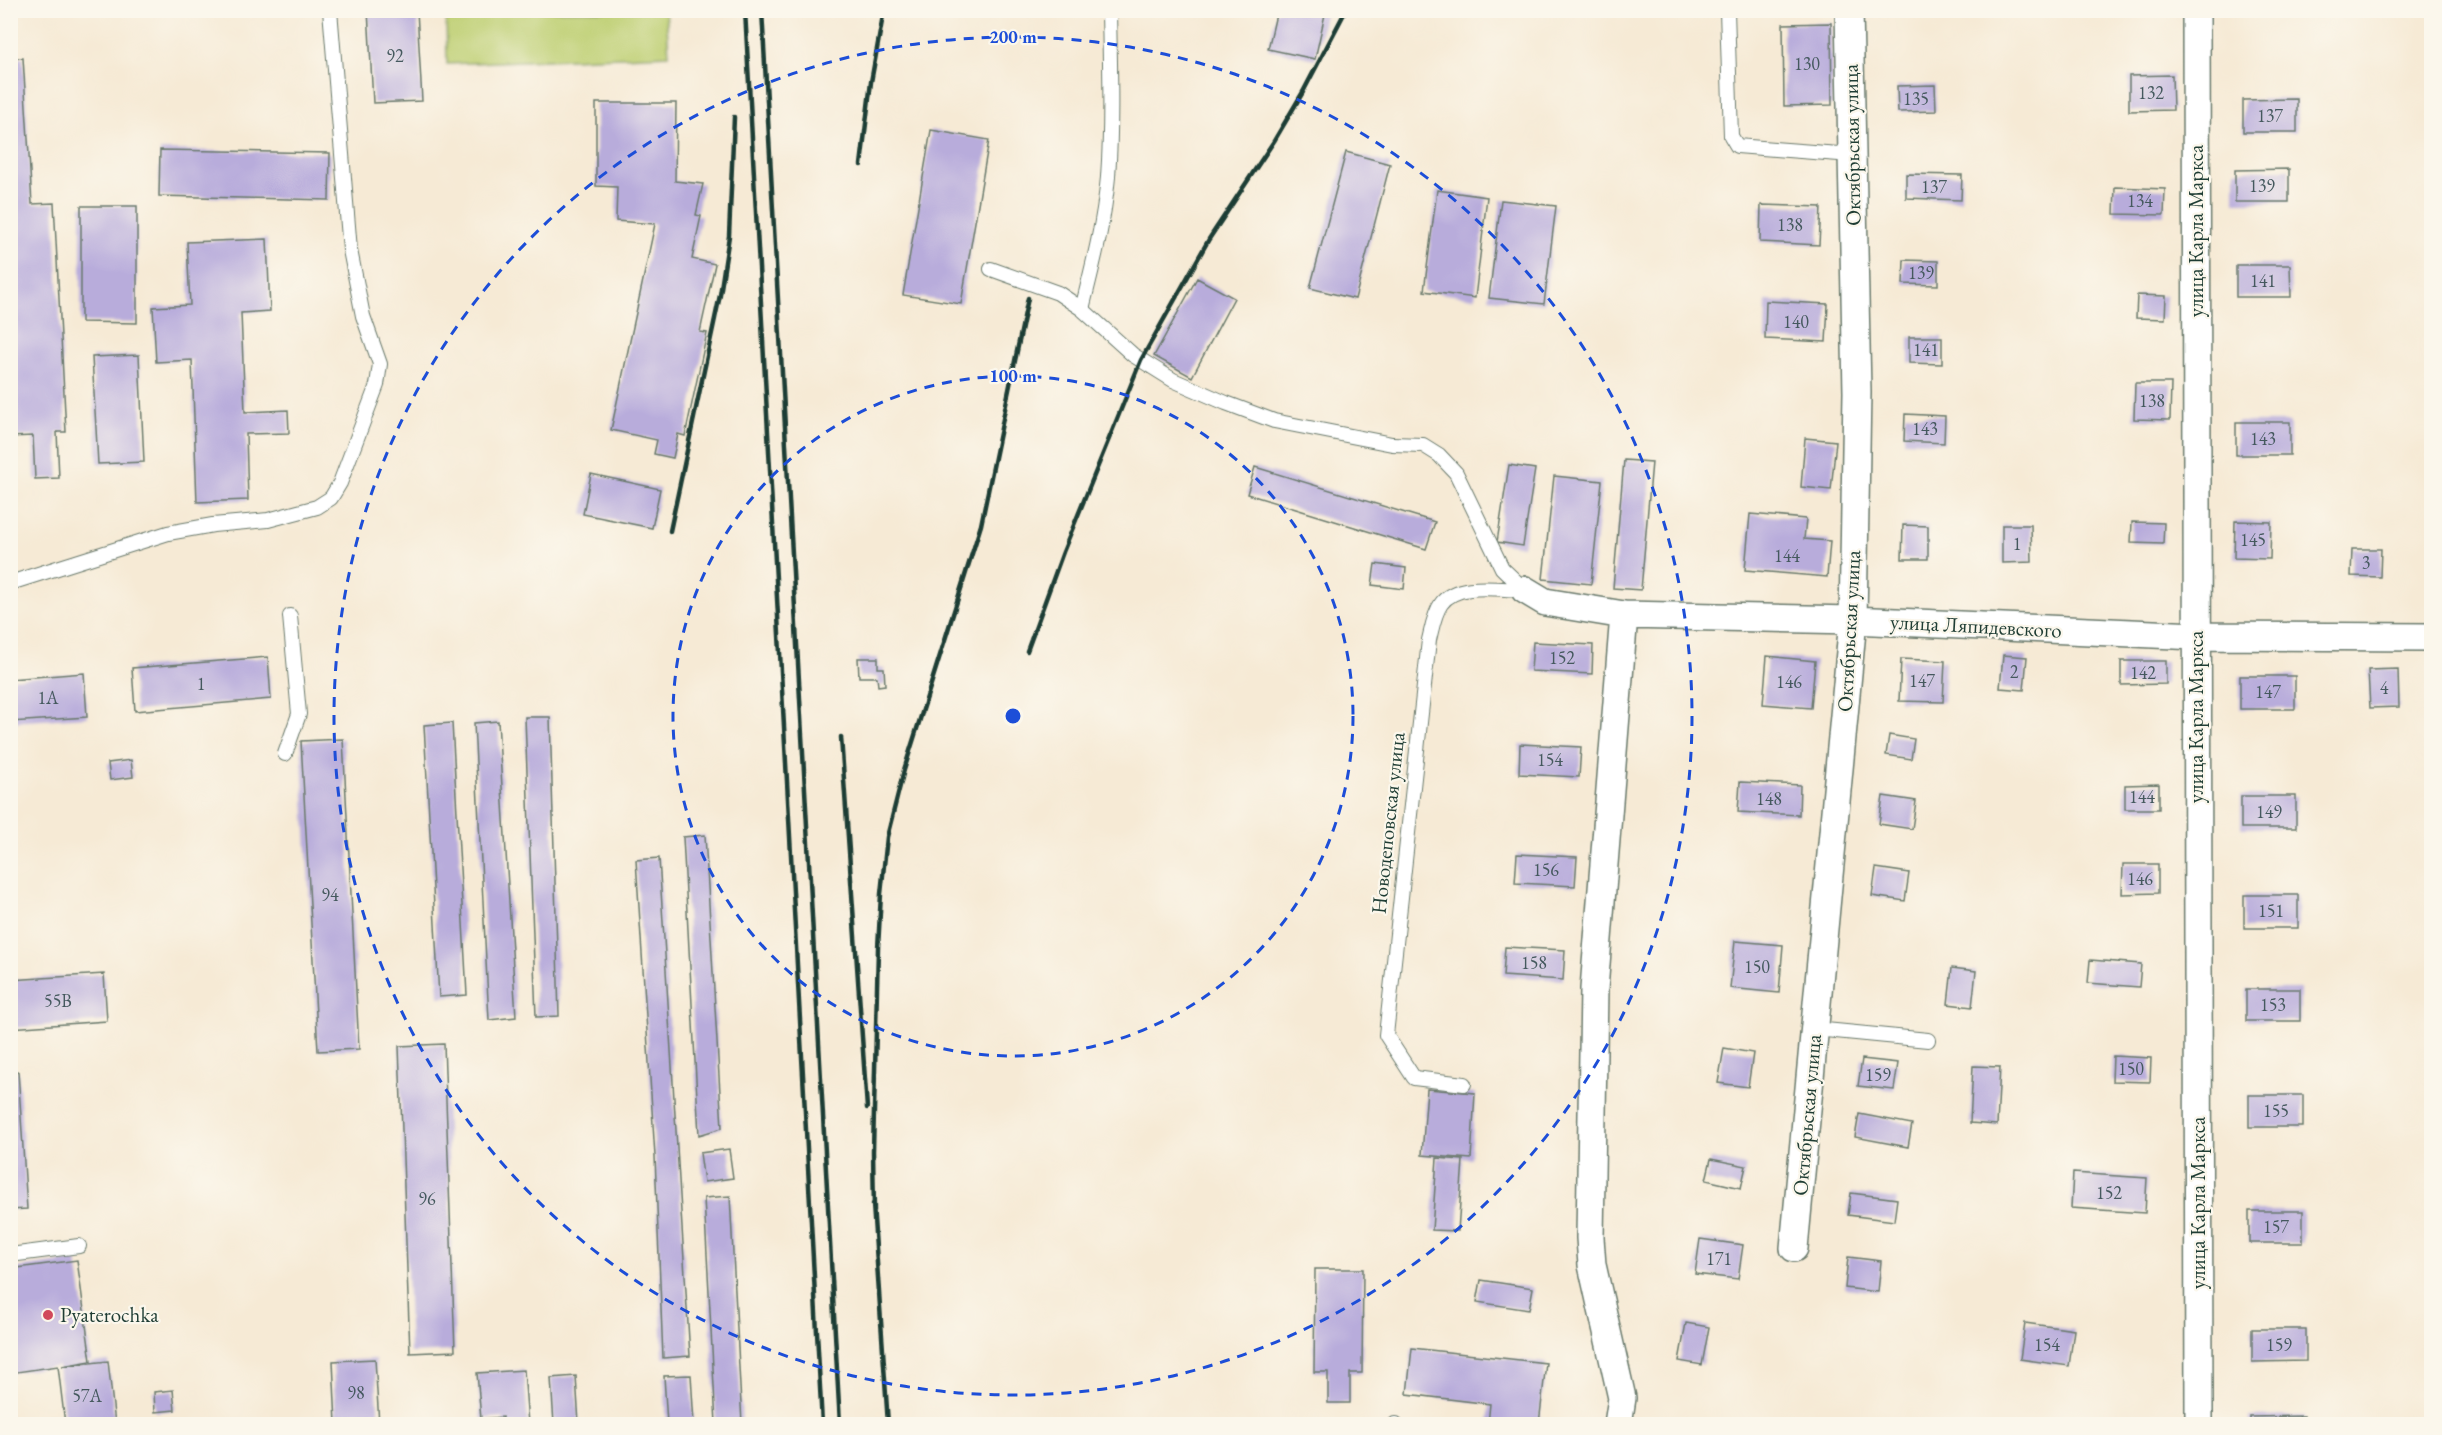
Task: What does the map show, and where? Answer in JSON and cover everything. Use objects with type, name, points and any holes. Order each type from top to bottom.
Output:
[{"type":"street","name":"Октябрьская улица","points":[[1794,1248],[1853,620],[1857,392],[1849,10]]},
{"type":"street","name":"улица Карла Маркса","points":[[2196,10],[2199,1425]]},
{"type":"street","name":"улица Ляпидевского","points":[[1525,590],[1545,602],[1624,615],[1853,620],[2196,636],[2432,637]]},
{"type":"street","points":[[1618,1425],[1622,1398],[1592,1265],[1590,1238],[1594,989],[1624,615]]},
{"type":"lane","points":[[10,583],[168,533],[213,525],[268,520],[317,507],[331,498],[340,483],[377,386],[380,364],[363,316],[350,250],[330,10]]},
{"type":"lane","points":[[1082,309],[1099,239],[1108,177],[1109,10]]},
{"type":"lane","points":[[1727,10],[1731,136],[1737,146],[1852,155]]},
{"type":"lane","points":[[991,269],[1058,293],[1082,309],[1133,355],[1173,380],[1226,404],[1274,421],[1392,444],[1423,445],[1439,455],[1456,473],[1502,568],[1525,590]]},
{"type":"lane","name":"Новодеповская улица","points":[[1464,1084],[1414,1078],[1386,1035],[1429,640],[1434,618],[1440,605],[1449,594],[1463,590],[1525,590]]},
{"type":"lane","points":[[285,754],[299,714],[290,616]]},
{"type":"lane","points":[[1815,1029],[1928,1040]]},
{"type":"lane","points":[[10,1255],[79,1246]]},
{"type":"green space","points":[[446,11],[666,11],[669,55],[447,64]]},
{"type":"building","points":[[368,10],[417,10],[422,101],[373,103]]},
{"type":"building","points":[[1277,10],[1326,10],[1315,59],[1268,49]]},
{"type":"building","points":[[1831,23],[1832,105],[1784,106],[1783,24]]},
{"type":"building","points":[[23,58],[32,204],[54,203],[66,432],[57,432],[59,478],[35,479],[33,436],[10,437],[10,59]]},
{"type":"building","points":[[2172,75],[2173,110],[2129,111],[2129,76]]},
{"type":"building","points":[[1935,85],[1936,111],[1898,112],[1897,86]]},
{"type":"building","points":[[2297,99],[2297,132],[2243,132],[2243,100]]},
{"type":"building","points":[[596,103],[676,103],[675,181],[703,184],[696,215],[701,216],[692,259],[715,264],[700,332],[707,333],[685,436],[678,434],[673,458],[654,454],[657,440],[611,430],[655,224],[616,221],[617,187],[596,186]]},
{"type":"building","points":[[931,130],[989,140],[961,304],[903,295]]},
{"type":"building","points":[[160,150],[330,153],[329,200],[159,196]]},
{"type":"building","points":[[1346,152],[1390,164],[1355,299],[1310,288]]},
{"type":"building","points":[[2289,169],[2289,202],[2235,202],[2235,170]]},
{"type":"building","points":[[1906,174],[1962,175],[1961,200],[1906,198]]},
{"type":"building","points":[[2115,187],[2165,189],[2164,215],[2114,214]]},
{"type":"building","points":[[1437,190],[1487,197],[1475,298],[1424,291]]},
{"type":"building","points":[[1501,200],[1556,206],[1544,304],[1489,298]]},
{"type":"building","points":[[1761,205],[1821,207],[1819,245],[1760,242]]},
{"type":"building","points":[[81,206],[137,206],[137,323],[81,322]]},
{"type":"building","points":[[267,239],[270,311],[241,313],[245,412],[288,410],[289,433],[246,434],[248,500],[197,502],[192,360],[156,362],[153,307],[190,305],[187,242]]},
{"type":"building","points":[[1904,260],[1938,261],[1938,285],[1903,284]]},
{"type":"building","points":[[2236,265],[2290,265],[2291,297],[2236,297]]},
{"type":"building","points":[[1197,278],[1234,298],[1192,377],[1154,356]]},
{"type":"building","points":[[2137,295],[2166,296],[2165,319],[2136,318]]},
{"type":"building","points":[[1766,301],[1828,304],[1826,342],[1765,339]]},
{"type":"building","points":[[1909,337],[1942,337],[1942,364],[1909,363]]},
{"type":"building","points":[[139,355],[144,462],[98,464],[92,357]]},
{"type":"building","points":[[2135,383],[2171,383],[2170,420],[2134,419]]},
{"type":"building","points":[[1905,414],[1945,416],[1944,443],[1904,441]]},
{"type":"building","points":[[2236,422],[2290,422],[2290,455],[2236,455]]},
{"type":"building","points":[[1805,438],[1836,441],[1831,490],[1801,487]]},
{"type":"building","points":[[1624,460],[1652,462],[1641,590],[1613,588]]},
{"type":"building","points":[[1509,465],[1535,469],[1523,546],[1497,542]]},
{"type":"building","points":[[1255,467],[1435,522],[1426,549],[1247,494]]},
{"type":"building","points":[[591,474],[660,489],[652,528],[583,514]]},
{"type":"building","points":[[1554,476],[1602,481],[1591,584],[1543,579]]},
{"type":"building","points":[[1750,514],[1806,519],[1804,539],[1830,541],[1827,577],[1745,570]]},
{"type":"building","points":[[2235,521],[2271,522],[2270,559],[2234,558]]},
{"type":"building","points":[[2132,522],[2164,523],[2163,544],[2131,543]]},
{"type":"building","points":[[1903,525],[1928,526],[1928,559],[1902,559]]},
{"type":"building","points":[[2002,525],[2031,525],[2032,562],[2002,563]]},
{"type":"building","points":[[2352,549],[2381,549],[2380,577],[2351,576]]},
{"type":"building","points":[[1375,564],[1406,568],[1404,589],[1372,585]]},
{"type":"building","points":[[1533,642],[1593,645],[1592,674],[1531,671]]},
{"type":"building","points":[[2003,655],[2027,657],[2024,690],[2000,688]]},
{"type":"building","points":[[1767,656],[1815,661],[1811,708],[1763,704]]},
{"type":"building","points":[[268,657],[271,699],[135,711],[132,668]]},
{"type":"building","points":[[858,658],[878,658],[878,668],[884,668],[885,685],[878,686],[877,677],[859,677]]},
{"type":"building","points":[[1901,659],[1945,661],[1943,702],[1899,701]]},
{"type":"building","points":[[2121,661],[2166,661],[2166,684],[2121,685]]},
{"type":"building","points":[[2398,669],[2399,707],[2370,708],[2368,670]]},
{"type":"building","points":[[84,673],[87,717],[10,722],[10,679]]},
{"type":"building","points":[[2240,676],[2295,676],[2295,709],[2240,709]]},
{"type":"building","points":[[525,717],[550,717],[559,1016],[536,1017]]},
{"type":"building","points":[[498,721],[516,1017],[489,1020],[474,723]]},
{"type":"building","points":[[452,723],[467,995],[439,997],[424,725]]},
{"type":"building","points":[[1889,735],[1914,739],[1911,759],[1886,755]]},
{"type":"building","points":[[343,739],[359,1049],[318,1051],[301,741]]},
{"type":"building","points":[[1520,744],[1581,747],[1579,777],[1519,774]]},
{"type":"building","points":[[131,760],[133,777],[110,780],[108,763]]},
{"type":"building","points":[[1740,782],[1800,785],[1799,815],[1738,812]]},
{"type":"building","points":[[2159,784],[2159,809],[2125,809],[2125,785]]},
{"type":"building","points":[[1883,796],[1916,801],[1912,829],[1879,824]]},
{"type":"building","points":[[2241,796],[2296,796],[2296,828],[2241,828]]},
{"type":"building","points":[[705,835],[722,1128],[699,1135],[683,837]]},
{"type":"building","points":[[1517,854],[1577,857],[1575,886],[1515,883]]},
{"type":"building","points":[[659,858],[690,1356],[663,1358],[655,1156],[636,860]]},
{"type":"building","points":[[2123,864],[2158,864],[2158,893],[2122,894]]},
{"type":"building","points":[[1876,868],[1909,873],[1905,901],[1872,896]]},
{"type":"building","points":[[2244,895],[2298,895],[2298,928],[2244,928]]},
{"type":"building","points":[[1735,941],[1783,945],[1779,993],[1730,988]]},
{"type":"building","points":[[1505,947],[1565,950],[1563,980],[1503,976]]},
{"type":"building","points":[[2090,960],[2141,964],[2139,987],[2088,983]]},
{"type":"building","points":[[1952,968],[1976,971],[1972,1007],[1948,1004]]},
{"type":"building","points":[[104,974],[107,1021],[10,1028],[10,980]]},
{"type":"building","points":[[2246,989],[2300,989],[2300,1021],[2246,1021]]},
{"type":"building","points":[[444,1044],[455,1351],[410,1353],[399,1046]]},
{"type":"building","points":[[1724,1048],[1753,1053],[1748,1087],[1718,1083]]},
{"type":"building","points":[[2113,1056],[2151,1058],[2150,1082],[2112,1081]]},
{"type":"building","points":[[1862,1059],[1898,1063],[1894,1090],[1858,1086]]},
{"type":"building","points":[[1973,1066],[2000,1067],[1997,1125],[1970,1123]]},
{"type":"building","points":[[18,1071],[27,1209],[10,1210],[10,1072]]},
{"type":"building","points":[[1427,1089],[1475,1093],[1471,1159],[1422,1155]]},
{"type":"building","points":[[2249,1095],[2303,1095],[2303,1127],[2249,1127]]},
{"type":"building","points":[[1859,1114],[1912,1124],[1908,1147],[1855,1137]]},
{"type":"building","points":[[729,1149],[733,1178],[704,1182],[700,1153]]},
{"type":"building","points":[[1437,1158],[1463,1160],[1458,1231],[1432,1230]]},
{"type":"building","points":[[1711,1159],[1746,1166],[1741,1188],[1706,1180]]},
{"type":"building","points":[[2073,1173],[2147,1178],[2145,1213],[2071,1208]]},
{"type":"building","points":[[1851,1193],[1897,1199],[1894,1221],[1848,1215]]},
{"type":"building","points":[[730,1196],[742,1424],[716,1424],[704,1198]]},
{"type":"building","points":[[2249,1211],[2303,1211],[2303,1243],[2249,1243]]},
{"type":"building","points":[[1700,1239],[1743,1245],[1738,1279],[1695,1274]]},
{"type":"building","points":[[1848,1257],[1881,1261],[1878,1292],[1845,1288]]},
{"type":"building","name":"Pyaterochka","points":[[77,1260],[91,1361],[62,1366],[108,1361],[115,1424],[65,1424],[58,1366],[10,1373],[10,1269]]},
{"type":"building","points":[[1315,1269],[1363,1269],[1362,1373],[1350,1373],[1350,1403],[1328,1403],[1328,1372],[1314,1372]]},
{"type":"building","points":[[1481,1280],[1533,1288],[1529,1310],[1477,1302]]},
{"type":"building","points":[[1686,1323],[1709,1327],[1702,1365],[1679,1361]]},
{"type":"building","points":[[2025,1323],[2074,1330],[2069,1366],[2020,1359]]},
{"type":"building","points":[[2252,1329],[2306,1329],[2306,1361],[2252,1362]]},
{"type":"building","points":[[1412,1348],[1546,1363],[1539,1424],[1488,1424],[1490,1404],[1407,1394]]},
{"type":"building","points":[[375,1359],[379,1424],[336,1424],[333,1361]]},
{"type":"building","points":[[524,1370],[528,1424],[503,1424],[503,1417],[481,1419],[477,1373]]},
{"type":"building","points":[[691,1375],[694,1424],[667,1424],[664,1376]]},
{"type":"building","points":[[576,1376],[579,1424],[554,1424],[551,1378]]},
{"type":"building","points":[[173,1390],[175,1410],[155,1412],[154,1392]]},
{"type":"building","points":[[2304,1416],[2304,1424],[2250,1424],[2250,1417]]},
{"type":"railway","points":[[745,10],[822,1424]]},
{"type":"railway","points":[[762,10],[840,1424]]},
{"type":"railway","points":[[861,165],[871,82],[884,10]]},
{"type":"railway","points":[[1027,651],[1063,552],[1141,360],[1209,239],[1274,141],[1303,92],[1346,10]]},
{"type":"railway","points":[[670,531],[720,295],[729,236],[734,117]]},
{"type":"railway","points":[[874,1211],[873,1151],[878,948],[887,837],[904,770],[981,525],[1028,298]]},
{"type":"railway","points":[[841,737],[867,1108]]},
{"type":"railway","points":[[873,1204],[888,1424]]},
{"type":"place","name":"Pyaterochka","points":[[48,1315]]}]
